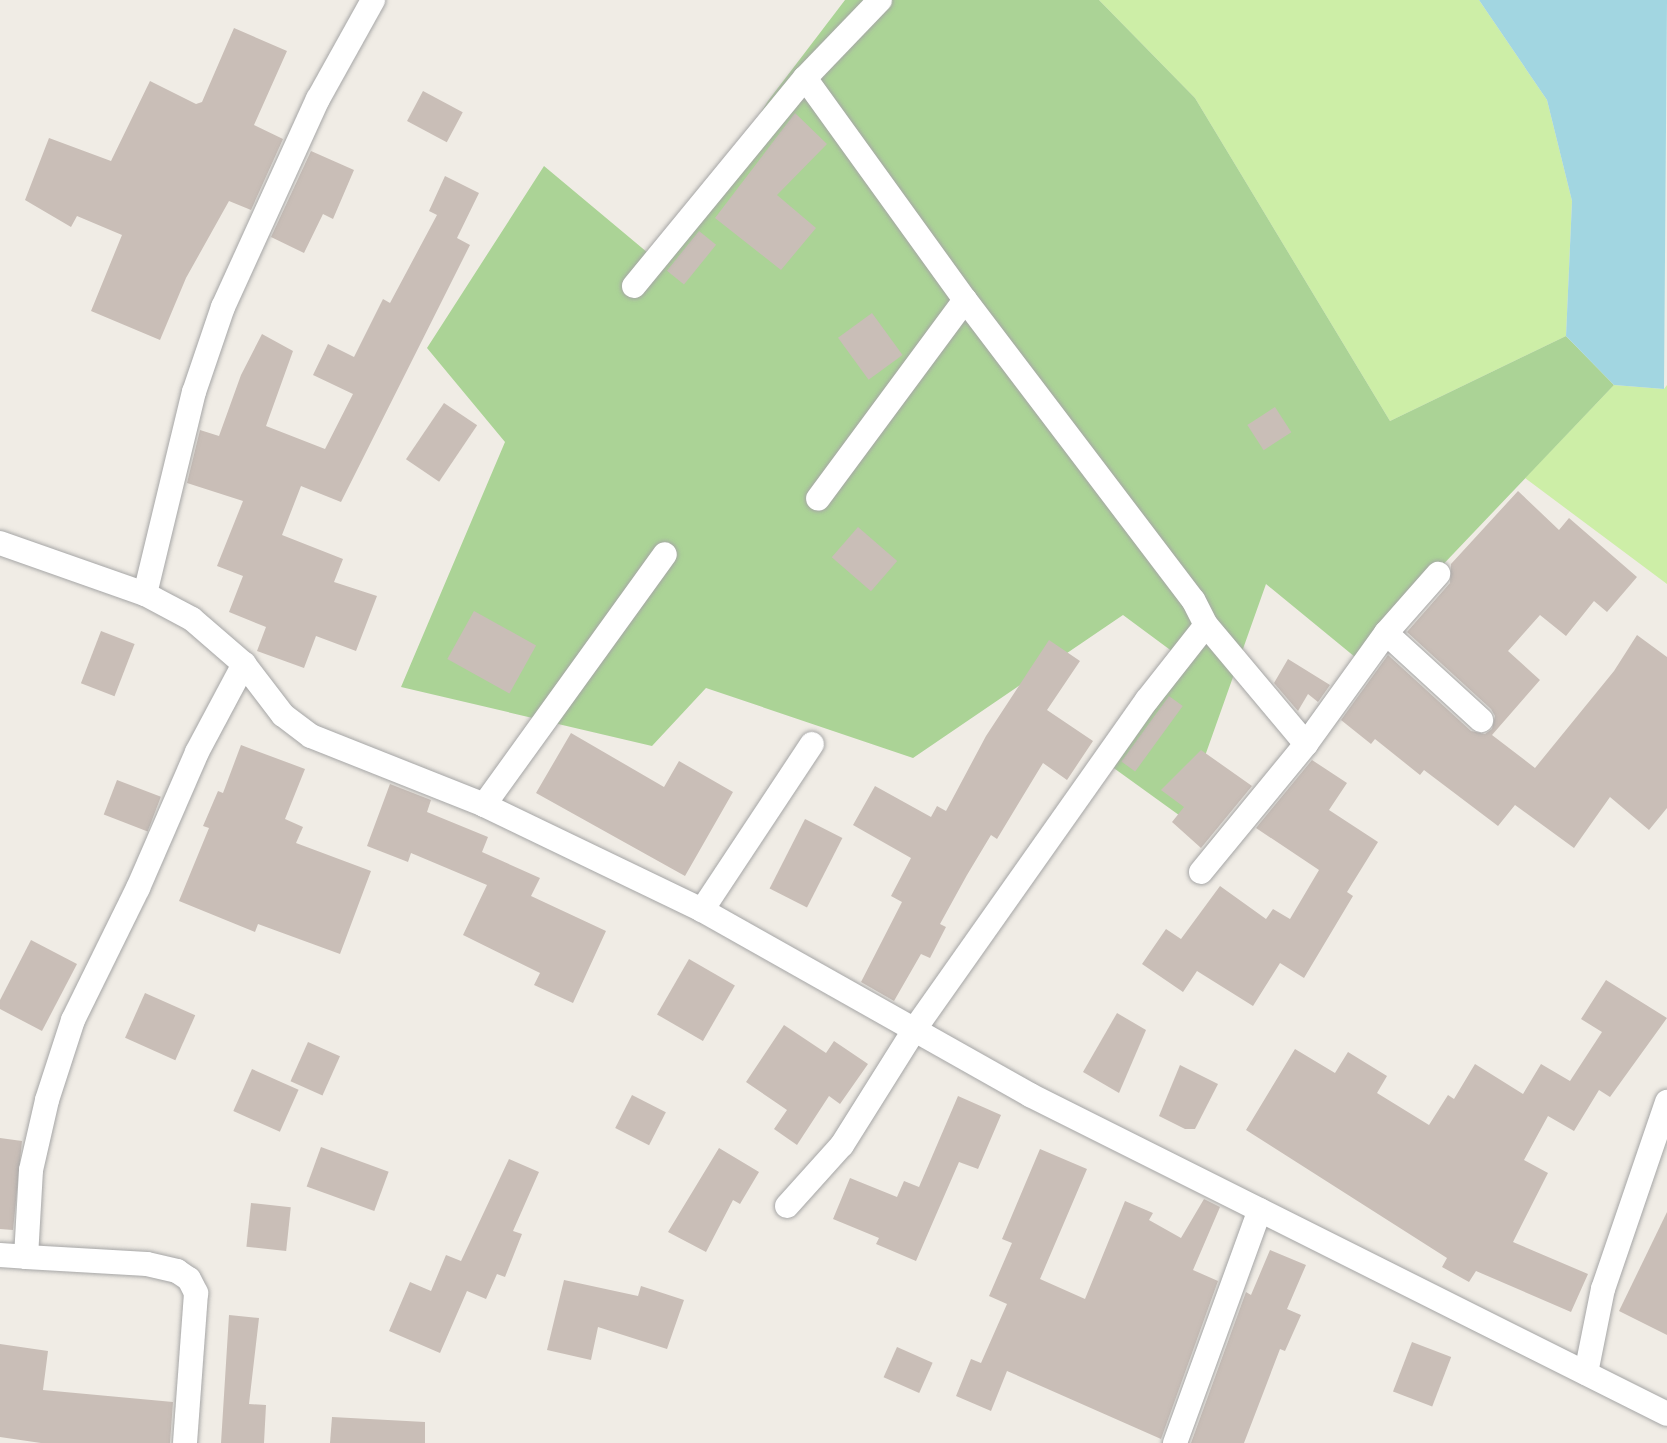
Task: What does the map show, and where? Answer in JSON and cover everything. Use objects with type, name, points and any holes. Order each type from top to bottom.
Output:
[{"type":"street","points":[[145,594],[194,392],[223,307],[318,99],[373,0]]},
{"type":"street","points":[[635,286],[805,78],[880,0]]},
{"type":"street","points":[[805,78],[965,300],[1193,600],[1206,625],[1306,744]]},
{"type":"street","points":[[818,499],[965,300]]},
{"type":"street","points":[[0,543],[145,594],[208,629],[244,664],[283,715],[311,736],[484,806],[702,910],[1030,1095],[1667,1414]]},
{"type":"street","points":[[484,806],[665,554]]},
{"type":"street","points":[[1201,872],[1306,744],[1386,633],[1438,574]]},
{"type":"street","points":[[787,1206],[842,1145],[914,1030],[1147,700],[1206,625]]},
{"type":"street","points":[[1386,633],[1481,720]]},
{"type":"street","points":[[26,1257],[31,1170],[47,1100],[73,1020],[197,752],[244,664]]},
{"type":"street","points":[[702,910],[812,744]]},
{"type":"street","points":[[1586,1373],[1603,1289],[1667,1102]]},
{"type":"street","points":[[1175,1443],[1260,1210]]},
{"type":"street","points":[[0,1255],[146,1264],[177,1271],[188,1279],[196,1293],[185,1443]]},
{"type":"green space","points":[[845,0],[1099,0],[1195,98],[1390,421],[1566,336],[1614,385],[1355,657],[1266,584],[1183,818],[1104,761],[1173,652],[1123,615],[913,758],[706,688],[652,746],[401,687],[505,442],[427,348],[544,166],[660,263],[710,195],[768,101]]},
{"type":"green space","points":[[1099,0],[1479,0],[1547,100],[1572,201],[1566,336],[1390,421],[1195,98]]},
{"type":"green space","points":[[1614,385],[1664,389],[1667,385],[1667,584],[1525,478]]},
{"type":"water","points":[[1479,0],[1667,0],[1664,389],[1614,385],[1566,336],[1572,201],[1547,100]]},
{"type":"building","points":[[234,28],[287,51],[254,125],[283,139],[251,210],[229,201],[186,278],[160,340],[91,311],[122,235],[77,216],[71,227],[25,200],[49,138],[111,161],[150,81],[196,104],[202,102]]},
{"type":"building","points":[[423,91],[463,112],[447,142],[407,121]]},
{"type":"building","points":[[795,113],[827,144],[777,195],[816,228],[781,270],[715,218]]},
{"type":"building","points":[[311,151],[354,170],[333,219],[323,214],[304,253],[271,237]]},
{"type":"building","points":[[445,176],[479,193],[457,238],[470,245],[341,502],[301,486],[282,535],[343,559],[334,582],[377,596],[356,651],[316,636],[304,668],[257,651],[266,627],[229,612],[243,576],[217,566],[243,501],[187,483],[200,430],[219,436],[241,375],[262,334],[293,351],[266,426],[325,449],[353,394],[313,375],[328,344],[354,357],[383,299],[390,303],[437,215],[429,211]]},
{"type":"building","points":[[699,231],[716,245],[684,284],[667,271]]},
{"type":"building","points":[[872,313],[903,355],[869,380],[838,338]]},
{"type":"building","points":[[444,403],[477,425],[439,482],[406,459]]},
{"type":"building","points":[[1275,407],[1291,432],[1264,450],[1247,425]]},
{"type":"building","points":[[1518,491],[1559,530],[1569,518],[1637,577],[1607,612],[1594,601],[1566,636],[1540,615],[1508,651],[1540,680],[1492,735],[1535,768],[1614,671],[1637,635],[1667,657],[1667,808],[1649,830],[1610,797],[1574,848],[1515,805],[1498,826],[1424,770],[1420,775],[1375,739],[1371,744],[1341,720],[1388,655],[1471,731],[1485,734],[1492,729],[1495,716],[1491,709],[1407,632],[1450,583],[1451,564]]},
{"type":"building","points":[[858,527],[897,561],[871,591],[832,557]]},
{"type":"building","points":[[474,611],[536,645],[509,694],[447,659]]},
{"type":"building","points":[[101,631],[135,644],[115,696],[81,683]]},
{"type":"building","points":[[1049,640],[1080,661],[1047,710],[1093,741],[1067,780],[1043,763],[997,839],[991,835],[967,875],[940,924],[946,927],[930,958],[921,954],[894,1001],[861,982],[902,902],[891,896],[911,858],[853,825],[875,786],[931,817],[937,806],[946,811],[986,736]]},
{"type":"building","points":[[1288,659],[1330,685],[1318,702],[1308,694],[1298,711],[1274,683]]},
{"type":"building","points":[[1169,696],[1183,706],[1135,772],[1121,762]]},
{"type":"building","points":[[571,733],[664,787],[679,761],[733,792],[685,876],[536,793]]},
{"type":"building","points":[[241,745],[305,769],[285,819],[303,827],[296,843],[371,871],[340,954],[258,924],[255,932],[179,901],[209,828],[203,826],[218,791],[223,793]]},
{"type":"building","points":[[1201,750],[1252,786],[1201,848],[1172,822],[1184,807],[1161,790]]},
{"type":"building","points":[[1312,760],[1347,783],[1329,810],[1378,842],[1347,892],[1353,896],[1304,978],[1280,963],[1253,1006],[1197,971],[1183,992],[1142,964],[1166,929],[1181,939],[1220,886],[1266,919],[1273,909],[1290,919],[1319,870],[1256,828]]},
{"type":"building","points":[[117,780],[161,797],[148,831],[104,815]]},
{"type":"building","points":[[390,784],[431,800],[427,812],[488,837],[482,852],[540,878],[531,896],[606,931],[573,1003],[534,985],[540,973],[463,935],[487,885],[411,853],[408,862],[367,846]]},
{"type":"building","points":[[805,819],[842,838],[807,908],[770,888]]},
{"type":"building","points":[[31,940],[77,964],[42,1031],[0,1009],[0,1000]]},
{"type":"building","points":[[689,959],[735,985],[703,1041],[657,1014]]},
{"type":"building","points":[[1606,980],[1667,1018],[1610,1097],[1599,1090],[1574,1131],[1548,1116],[1524,1160],[1548,1173],[1513,1242],[1588,1274],[1571,1312],[1476,1271],[1469,1282],[1442,1267],[1447,1258],[1246,1130],[1295,1049],[1335,1073],[1348,1052],[1387,1076],[1377,1093],[1429,1125],[1448,1095],[1454,1099],[1475,1064],[1523,1094],[1541,1064],[1570,1081],[1602,1032],[1581,1019]]},
{"type":"building","points":[[145,993],[195,1015],[175,1060],[125,1038]]},
{"type":"building","points":[[1117,1013],[1146,1030],[1119,1093],[1083,1072]]},
{"type":"building","points":[[784,1025],[826,1053],[834,1041],[868,1064],[840,1104],[829,1096],[797,1145],[774,1129],[787,1110],[746,1082]]},
{"type":"building","points":[[308,1042],[340,1056],[322,1096],[291,1081]]},
{"type":"building","points":[[1180,1065],[1218,1084],[1195,1129],[1185,1129],[1159,1116]]},
{"type":"building","points":[[252,1069],[299,1090],[280,1132],[233,1111]]},
{"type":"building","points":[[632,1095],[666,1112],[649,1145],[615,1128]]},
{"type":"building","points":[[958,1096],[1001,1115],[978,1169],[959,1162],[916,1261],[876,1244],[879,1238],[833,1219],[850,1178],[897,1197],[904,1181],[919,1187]]},
{"type":"building","points":[[0,1138],[22,1141],[13,1230],[0,1229]]},
{"type":"building","points":[[321,1147],[389,1172],[374,1211],[307,1186]]},
{"type":"building","points":[[719,1148],[759,1172],[740,1204],[733,1200],[706,1252],[668,1232]]},
{"type":"building","points":[[1040,1149],[1087,1169],[1040,1279],[1085,1299],[1125,1201],[1153,1213],[1149,1220],[1181,1238],[1204,1199],[1220,1207],[1193,1270],[1218,1281],[1161,1439],[1007,1371],[991,1411],[956,1396],[971,1359],[981,1363],[1007,1304],[989,1296],[1012,1243],[1002,1239]]},
{"type":"building","points":[[509,1159],[539,1172],[513,1231],[522,1234],[505,1277],[497,1274],[486,1299],[467,1291],[440,1353],[389,1331],[410,1282],[431,1291],[446,1255],[461,1261]]},
{"type":"building","points":[[251,1203],[291,1207],[286,1251],[246,1247]]},
{"type":"building","points":[[1667,1212],[1667,1335],[1619,1311]]},
{"type":"building","points":[[1270,1250],[1306,1265],[1287,1309],[1301,1315],[1285,1351],[1280,1349],[1244,1443],[1191,1443],[1246,1292],[1251,1295]]},
{"type":"building","points":[[564,1280],[638,1296],[641,1286],[684,1300],[667,1349],[598,1327],[591,1360],[547,1350]]},
{"type":"building","points":[[229,1315],[259,1318],[249,1404],[266,1405],[264,1443],[221,1443]]},
{"type":"building","points":[[1412,1342],[1451,1357],[1432,1407],[1393,1391]]},
{"type":"building","points":[[0,1344],[48,1351],[43,1390],[173,1402],[170,1443],[41,1443],[0,1437]]},
{"type":"building","points":[[897,1347],[933,1363],[919,1393],[884,1377]]},
{"type":"building","points":[[332,1417],[425,1422],[425,1443],[330,1443]]}]
